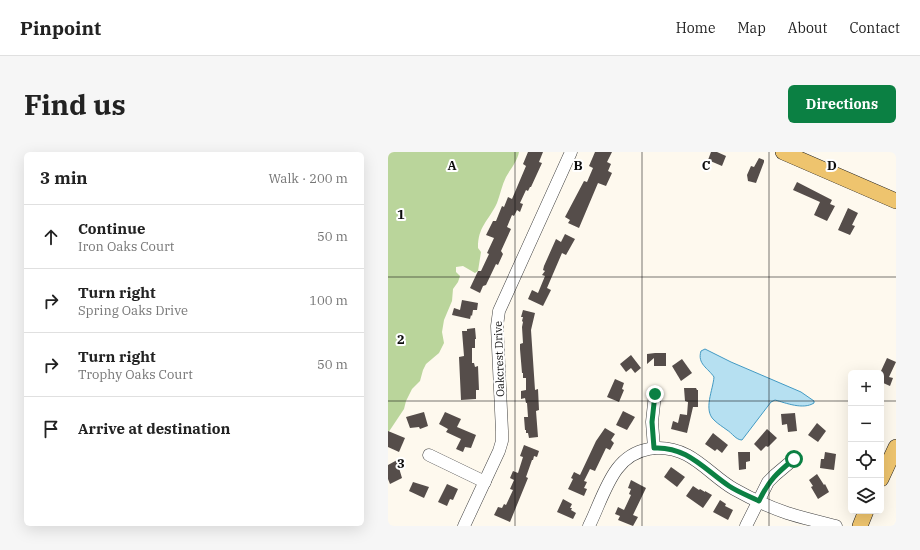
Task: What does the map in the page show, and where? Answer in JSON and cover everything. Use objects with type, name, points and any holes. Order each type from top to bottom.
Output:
[{"type":"main road","points":[[789,153],[896,201]]},
{"type":"main road","points":[[881,478],[896,447]]},
{"type":"main road","points":[[860,526],[865,514]]},
{"type":"street","name":"Oakcrest Drive","points":[[464,526],[499,451],[502,436],[497,326],[499,311],[572,152]]},
{"type":"street","points":[[654,448],[652,422],[655,394]]},
{"type":"street","points":[[589,526],[613,475],[619,466],[627,458],[637,452],[654,448],[676,450],[689,456],[729,486],[759,501],[785,512],[836,526]]},
{"type":"street","points":[[429,455],[485,482]]},
{"type":"street","points":[[746,526],[766,486],[773,477],[794,459]]},
{"type":"green space","points":[[388,152],[519,152],[505,180],[497,203],[484,224],[480,234],[478,248],[481,252],[478,271],[475,273],[463,266],[456,267],[456,272],[460,276],[453,289],[452,301],[444,320],[442,332],[444,343],[439,353],[426,364],[420,381],[412,389],[404,409],[388,433]]},
{"type":"water","points":[[705,349],[731,362],[801,392],[814,401],[814,403],[800,406],[775,400],[771,402],[742,440],[738,439],[716,421],[711,416],[709,411],[714,377],[700,359],[701,351]]},
{"type":"building","points":[[528,152],[543,152],[539,162],[542,163],[531,187],[528,191],[526,190],[520,203],[523,204],[520,212],[517,210],[514,216],[512,215],[507,227],[511,229],[501,251],[503,254],[498,265],[496,264],[486,285],[483,286],[480,293],[470,288],[478,271],[481,271],[489,254],[487,253],[494,238],[486,235],[493,221],[496,221],[502,206],[504,207],[508,197],[512,199],[526,166],[523,164]]},
{"type":"building","points":[[595,152],[612,152],[607,162],[611,164],[608,171],[612,173],[606,186],[598,183],[579,228],[568,223],[570,220],[565,217],[584,181],[587,182],[593,168],[589,166]]},
{"type":"building","points":[[711,152],[717,152],[726,156],[722,166],[708,160]]},
{"type":"building","points":[[759,158],[764,160],[764,162],[756,183],[748,181],[747,175],[751,166],[754,167]]},
{"type":"building","points":[[797,182],[832,200],[830,204],[835,206],[827,221],[814,215],[820,202],[793,190]]},
{"type":"building","points":[[848,208],[858,213],[852,225],[855,226],[850,235],[838,230]]},
{"type":"building","points":[[565,234],[575,239],[566,255],[562,253],[547,288],[551,290],[543,306],[528,299],[532,290],[538,293],[545,276],[542,275],[545,271],[543,270],[544,266],[556,239],[561,242]]},
{"type":"building","points":[[462,300],[478,303],[477,310],[473,310],[470,319],[452,315],[454,308],[460,310]]},
{"type":"building","points":[[523,310],[535,313],[531,330],[535,390],[538,389],[539,410],[536,411],[538,437],[529,438],[528,433],[526,433],[525,430],[524,417],[528,417],[527,403],[525,398],[521,399],[521,391],[526,390],[526,378],[523,378],[520,349],[520,344],[523,343],[523,317],[521,317]]},
{"type":"building","points":[[475,328],[476,339],[475,348],[472,348],[472,363],[474,363],[475,367],[478,366],[479,390],[476,390],[476,399],[461,400],[459,357],[464,356],[462,331]]},
{"type":"building","points":[[666,353],[666,366],[654,366],[654,358],[647,364],[647,354]]},
{"type":"building","points":[[631,355],[641,368],[635,373],[631,368],[626,372],[620,364]]},
{"type":"building","points":[[887,358],[896,362],[889,377],[893,378],[890,386],[884,383],[884,370],[881,370]]},
{"type":"building","points":[[682,359],[692,373],[681,381],[672,366]]},
{"type":"building","points":[[615,379],[624,383],[622,389],[624,390],[619,402],[607,397]]},
{"type":"building","points":[[684,388],[696,388],[698,390],[698,407],[693,407],[687,433],[671,429],[673,421],[678,423],[680,414],[687,415],[688,402],[685,401]]},
{"type":"building","points":[[623,411],[635,417],[627,430],[616,425]]},
{"type":"building","points":[[424,412],[428,426],[420,429],[419,427],[410,428],[406,417]]},
{"type":"building","points":[[445,412],[461,419],[457,427],[476,435],[471,448],[465,447],[463,452],[456,449],[461,439],[446,432],[448,429],[439,424]]},
{"type":"building","points":[[795,413],[797,431],[788,432],[787,424],[782,425],[781,414]]},
{"type":"building","points":[[817,423],[826,431],[818,442],[808,435]]},
{"type":"building","points":[[605,428],[615,434],[611,440],[614,443],[610,450],[606,448],[595,471],[590,469],[584,481],[587,482],[584,488],[587,489],[584,496],[568,489],[573,479],[571,478],[574,472],[580,475],[596,441]]},
{"type":"building","points":[[767,429],[777,438],[768,447],[766,446],[761,451],[754,444]]},
{"type":"building","points":[[388,431],[405,438],[399,452],[388,447]]},
{"type":"building","points":[[713,433],[728,445],[722,453],[717,449],[715,451],[705,444]]},
{"type":"building","points":[[524,445],[539,451],[537,457],[534,456],[532,460],[526,477],[528,478],[510,522],[494,515],[498,507],[502,508],[504,504],[506,505],[513,490],[510,489],[514,480],[510,478],[513,471],[518,473],[523,457],[520,456]]},
{"type":"building","points":[[738,452],[750,452],[750,461],[746,462],[746,469],[739,470]]},
{"type":"building","points":[[825,452],[836,454],[834,470],[820,468],[821,459],[824,459]]},
{"type":"building","points":[[399,459],[402,467],[399,468],[402,478],[390,484],[388,479],[388,465]]},
{"type":"building","points":[[671,467],[685,477],[677,487],[664,477]]},
{"type":"building","points":[[817,474],[829,492],[818,499],[809,480]]},
{"type":"building","points":[[631,480],[646,488],[633,515],[638,517],[633,526],[618,520],[620,516],[615,514],[618,507],[624,510],[631,495],[629,494],[631,489],[628,488]]},
{"type":"building","points":[[413,482],[429,487],[424,498],[409,491]]},
{"type":"building","points":[[447,484],[458,489],[453,500],[450,499],[447,506],[438,502]]},
{"type":"building","points":[[693,486],[712,495],[703,508],[686,496]]},
{"type":"building","points":[[563,499],[572,504],[570,508],[572,508],[571,510],[576,513],[573,519],[557,512]]},
{"type":"building","points":[[720,500],[726,504],[725,506],[733,510],[728,520],[713,512]]},
{"type":"route","points":[[655,394],[652,422],[654,448],[669,448],[689,456],[729,486],[759,501],[768,482],[794,459]]}]
